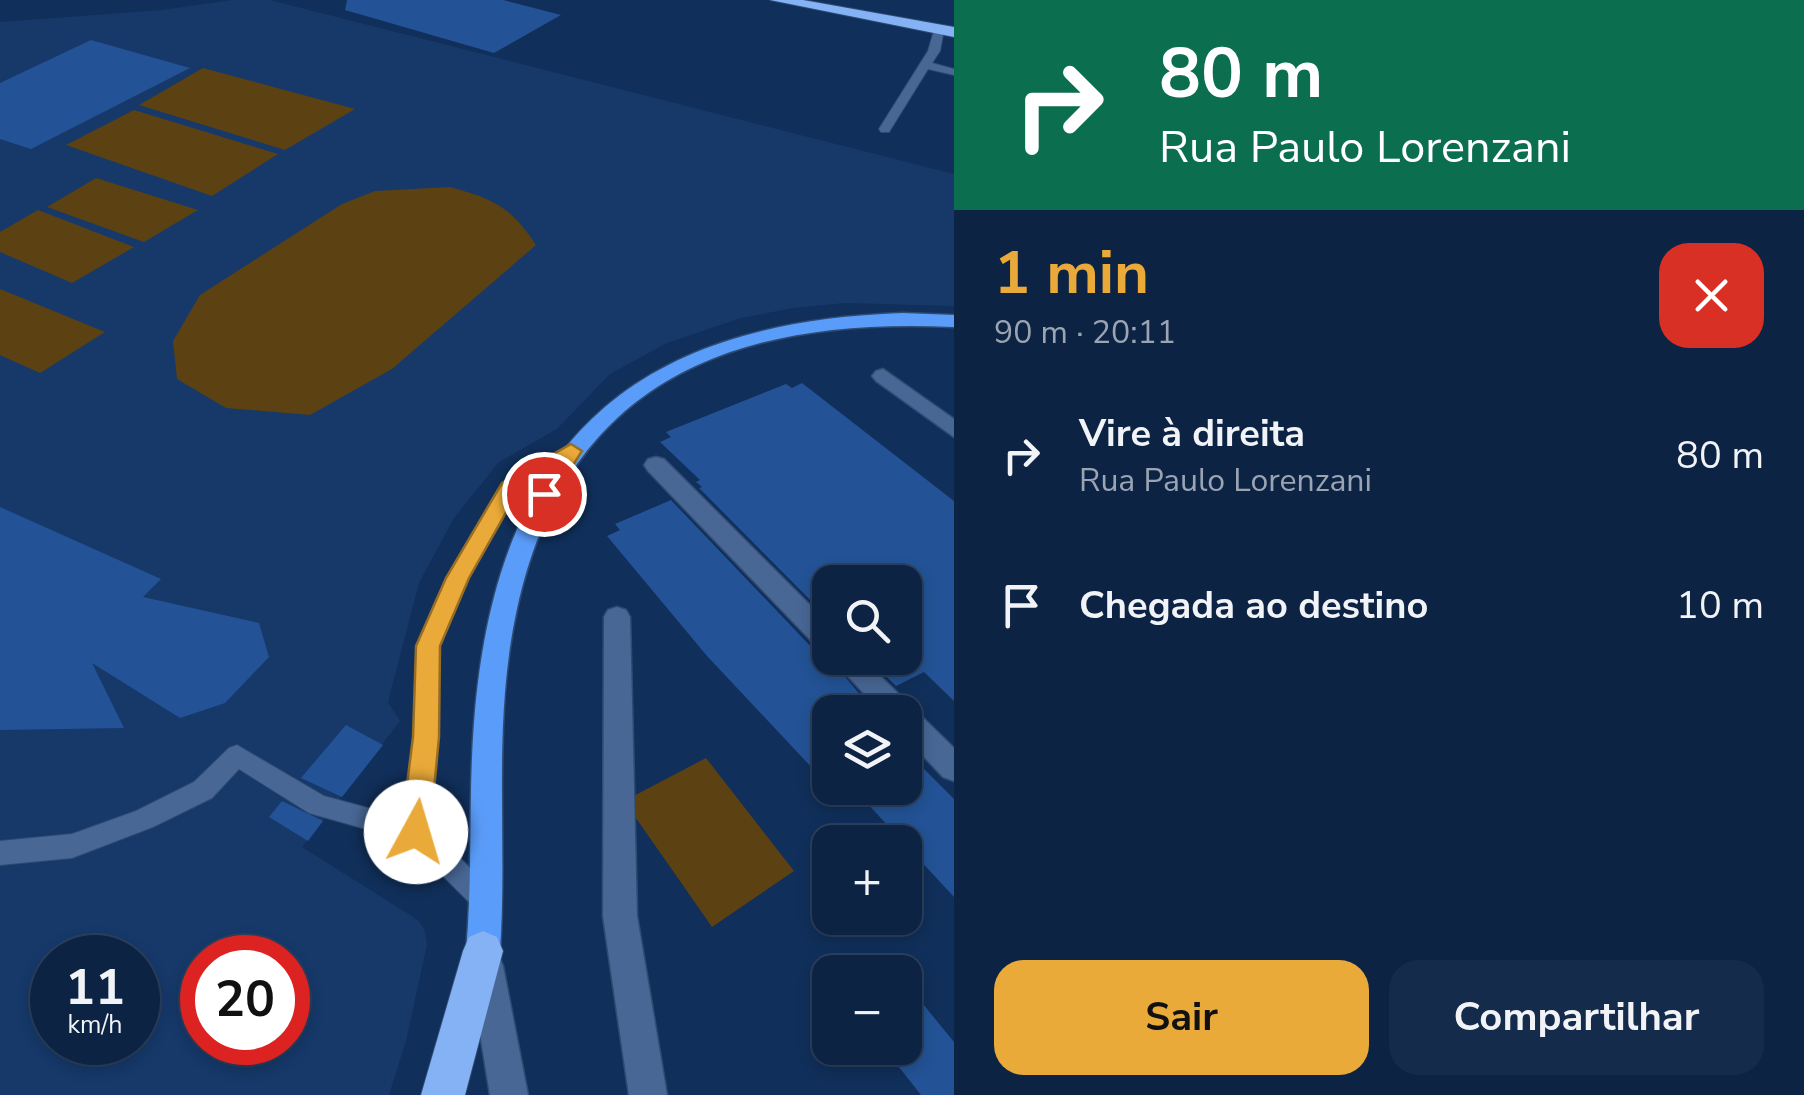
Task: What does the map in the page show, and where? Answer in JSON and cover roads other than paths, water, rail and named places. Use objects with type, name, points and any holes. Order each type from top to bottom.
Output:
[{"type":"highway","points":[[778,0],[946,30]]},
{"type":"highway","points":[[846,0],[954,17]]},
{"type":"highway","points":[[443,1095],[483,951]]},
{"type":"main road","points":[[483,951],[488,903],[484,819],[488,720],[500,635],[516,562],[544,494],[571,451],[614,405],[673,368],[715,349],[804,326],[854,320],[954,321]]},
{"type":"street","points":[[883,376],[954,430]]},
{"type":"street","points":[[656,465],[812,624]]},
{"type":"street","points":[[617,617],[620,916],[648,1095]]},
{"type":"street","points":[[862,675],[882,695]]},
{"type":"street","points":[[922,735],[954,768]]},
{"type":"street","points":[[483,951],[509,1095]]},
{"type":"lane","points":[[884,129],[946,30]]},
{"type":"lane","points":[[924,66],[954,72]]},
{"type":"lane","points":[[416,832],[426,737],[428,646],[458,578],[510,488],[571,451]]},
{"type":"lane","points":[[0,853],[72,846],[144,818],[203,790],[238,755],[318,805],[416,832],[488,903]]}]
